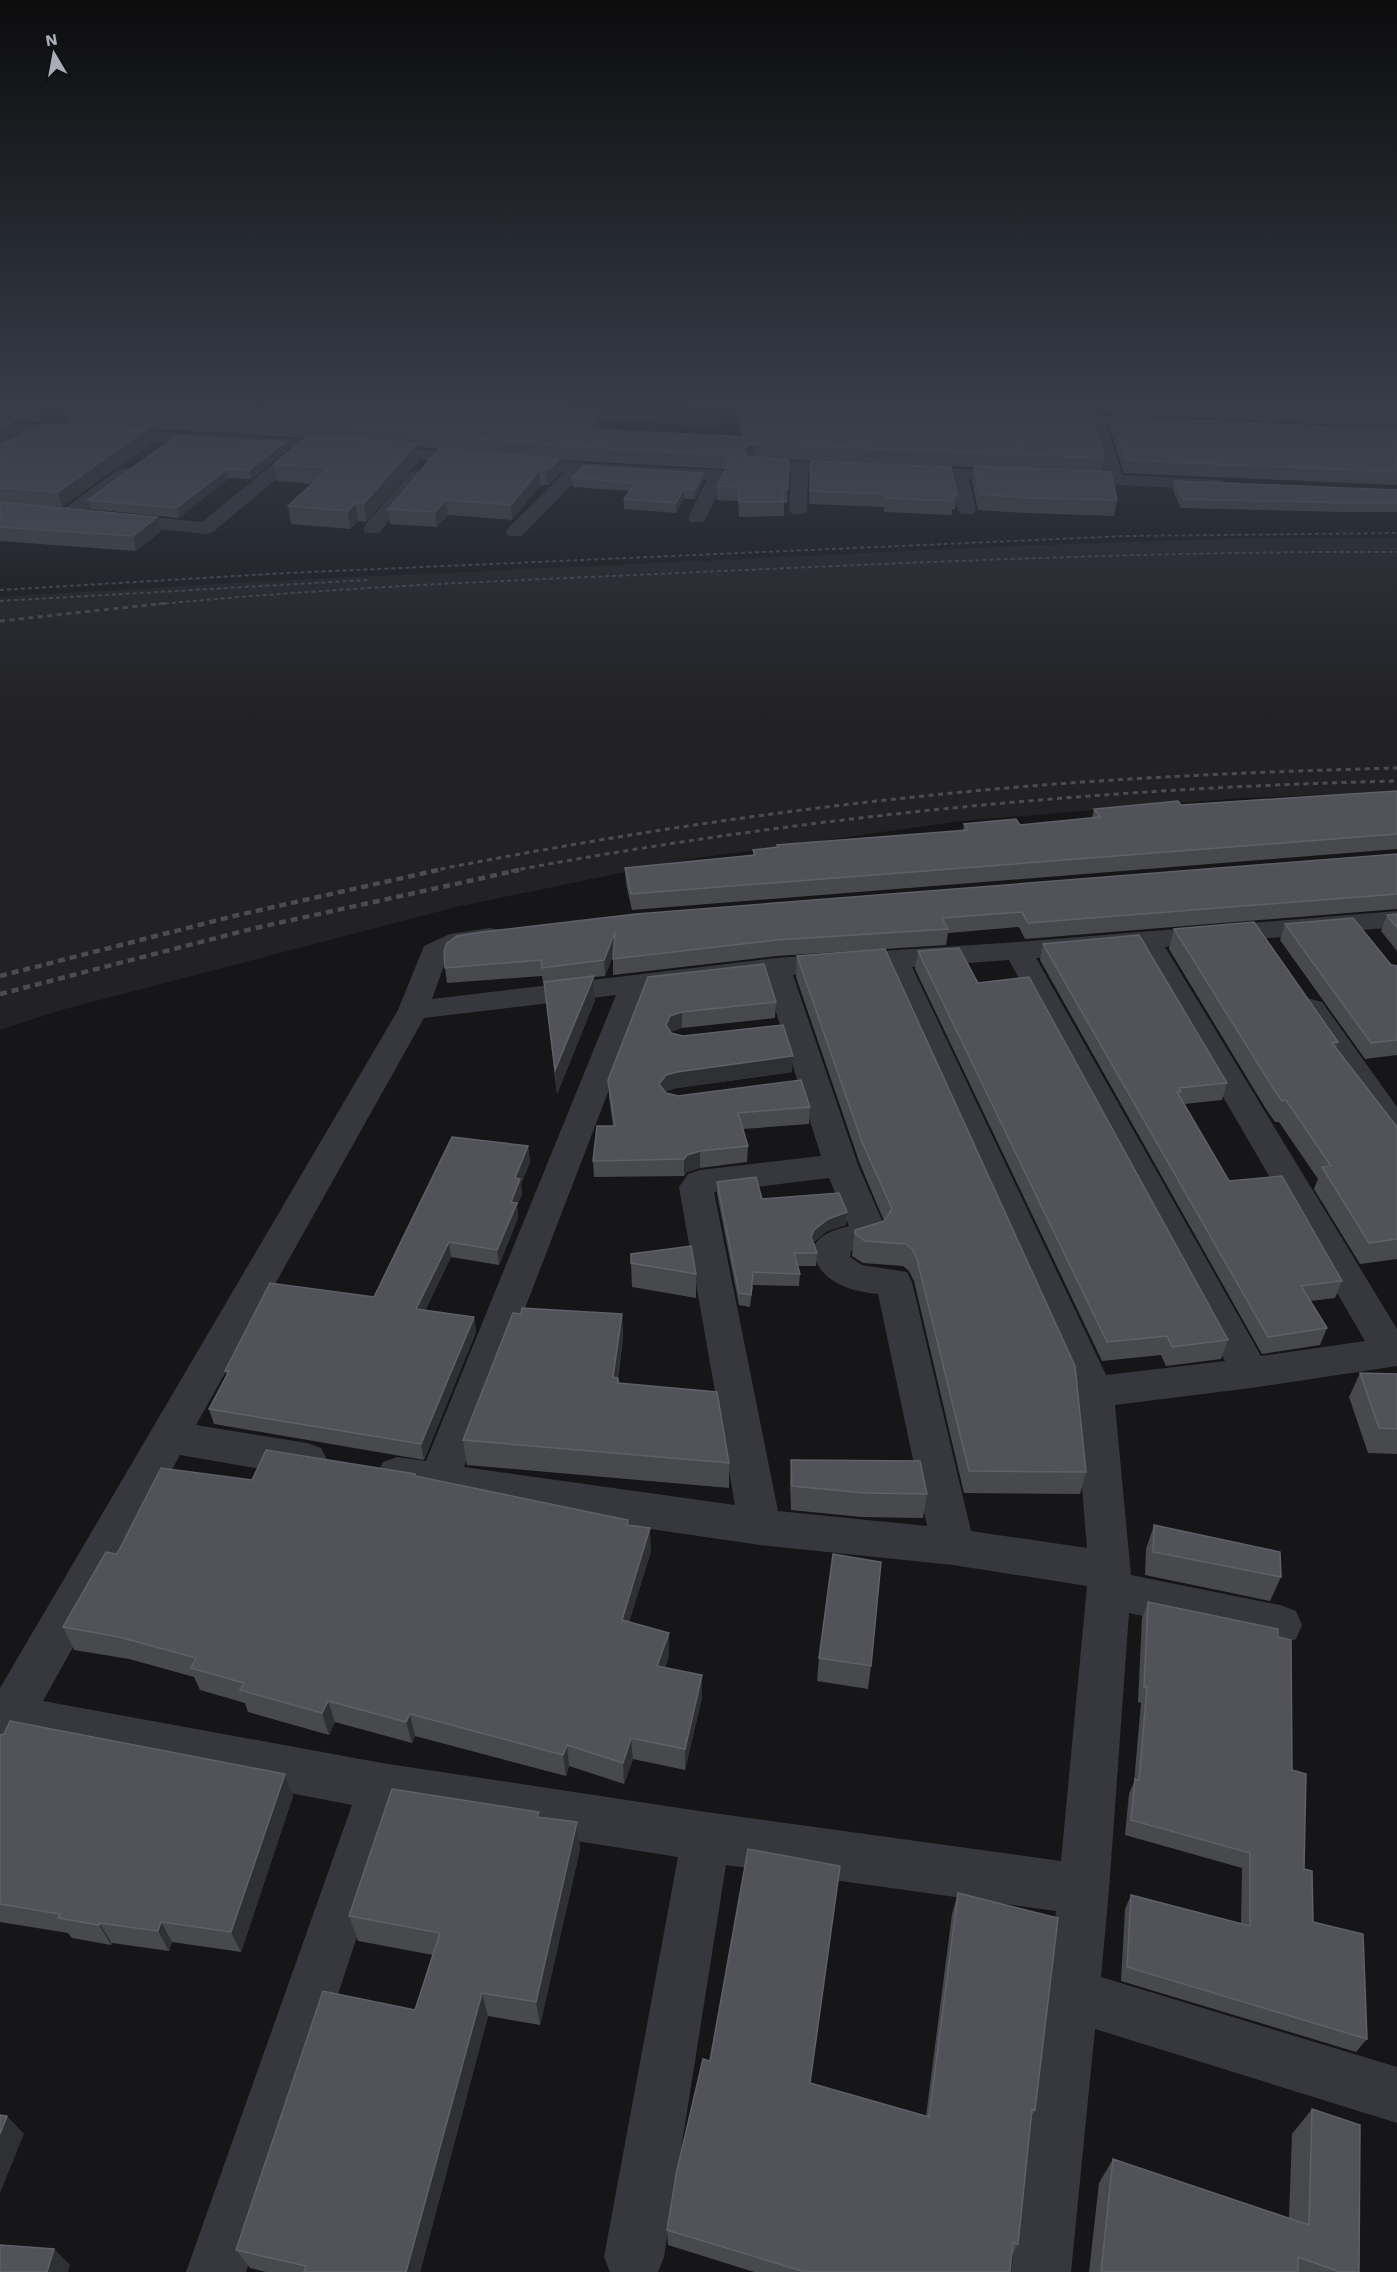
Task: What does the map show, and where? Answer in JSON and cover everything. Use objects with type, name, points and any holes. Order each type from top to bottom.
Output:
[{"type":"street","points":[[68,515],[80,506]]},
{"type":"street","points":[[45,513],[206,528],[233,506]]},
{"type":"street","points":[[372,529],[392,506]]},
{"type":"street","points":[[514,532],[540,506]]},
{"type":"street","points":[[697,518],[703,506]]},
{"type":"street","points":[[966,506],[967,510]]},
{"type":"street","points":[[413,1010],[776,967],[1018,951],[1397,919]]},
{"type":"street","points":[[1356,922],[1377,948]]},
{"type":"street","points":[[1256,930],[1276,959]]},
{"type":"street","points":[[517,933],[450,943],[434,952],[413,1010],[170,1437],[3,1723],[382,1787],[706,1837],[1084,1890]]},
{"type":"street","points":[[1094,1392],[1251,1373],[1394,1351],[1146,940]]},
{"type":"street","points":[[1018,951],[1251,1373]]},
{"type":"street","points":[[894,958],[1094,1392],[1109,1580],[1084,1890],[1041,2272]]},
{"type":"street","points":[[776,967],[841,1165],[869,1232],[838,1242],[830,1249],[830,1259],[838,1270],[851,1275],[894,1282],[953,1547]]},
{"type":"street","points":[[438,1481],[635,984]]},
{"type":"street","points":[[1297,988],[1397,1131]]},
{"type":"street","points":[[762,1032],[796,1028]]},
{"type":"street","points":[[780,1087],[814,1082]]},
{"type":"street","points":[[760,1527],[696,1187],[700,1182],[712,1180],[841,1165]]},
{"type":"street","points":[[170,1437],[438,1481],[760,1527],[953,1547],[1109,1580],[1280,1625]]},
{"type":"street","points":[[216,2272],[382,1787]]},
{"type":"street","points":[[634,2257],[706,1837]]},
{"type":"street","points":[[1072,1995],[1397,2096]]},
{"type":"shaded area","points":[[1259,538],[1397,538],[1397,793],[1243,798],[961,821],[684,860],[456,907],[61,1010],[0,1030],[0,597],[251,582],[1042,545]]},
{"type":"building","points":[[0,506],[42,506],[157,517],[133,536],[0,527]]},
{"type":"building","points":[[154,506],[179,506],[176,508]]},
{"type":"building","points":[[288,506],[352,506],[348,511]]},
{"type":"building","points":[[391,506],[440,506],[435,512],[388,509]]},
{"type":"building","points":[[1397,791],[1397,834],[631,894],[625,868],[755,855],[753,850],[778,847],[777,845],[968,830],[964,824],[1016,819],[1020,825],[1100,817],[1094,809],[1178,801],[1181,805]]},
{"type":"building","points":[[1397,854],[1397,894],[1028,923],[1022,912],[942,918],[948,929],[776,940],[613,959],[615,932],[604,960],[542,968],[541,960],[445,968],[444,951],[447,943],[457,936],[482,932],[636,914]]},
{"type":"building","points":[[1397,914],[1397,928],[1387,915]]},
{"type":"building","points":[[1353,918],[1391,965],[1397,966],[1397,1040],[1371,1043],[1285,924]]},
{"type":"building","points":[[1254,922],[1338,1042],[1332,1043],[1397,1127],[1397,1239],[1369,1243],[1322,1167],[1331,1166],[1286,1100],[1282,1101],[1273,1088],[1174,929]]},
{"type":"building","points":[[1139,935],[1227,1083],[1179,1088],[1181,1092],[1177,1092],[1229,1181],[1282,1176],[1342,1281],[1301,1286],[1327,1328],[1268,1337],[1043,944]]},
{"type":"building","points":[[959,948],[978,983],[1029,977],[1228,1340],[1172,1347],[1167,1336],[1107,1342],[918,951]]},
{"type":"building","points":[[885,949],[1075,1366],[1086,1472],[969,1471],[917,1259],[912,1249],[906,1244],[865,1241],[855,1234],[855,1230],[884,1221],[892,1209],[862,1142],[797,956]]},
{"type":"building","points":[[764,964],[776,1002],[682,1012],[670,1016],[666,1025],[671,1033],[683,1036],[783,1025],[793,1056],[677,1072],[666,1075],[659,1084],[666,1093],[678,1096],[801,1080],[810,1107],[738,1113],[748,1146],[700,1151],[687,1155],[684,1159],[593,1161],[597,1126],[615,1126],[608,1080],[648,977]]},
{"type":"building","points":[[594,976],[555,1070],[544,982]]},
{"type":"building","points":[[452,1137],[528,1146],[515,1178],[520,1179],[511,1202],[517,1203],[497,1250],[449,1242],[416,1309],[474,1317],[421,1444],[209,1409],[229,1371],[225,1371],[270,1283],[374,1297]]},
{"type":"building","points":[[756,1177],[762,1199],[839,1193],[847,1212],[828,1219],[814,1230],[811,1237],[817,1253],[794,1253],[800,1274],[753,1272],[751,1295],[739,1293],[717,1182]]},
{"type":"building","points":[[691,1246],[696,1274],[631,1263],[631,1254]]},
{"type":"building","points":[[522,1308],[622,1314],[613,1377],[618,1378],[618,1383],[717,1392],[729,1463],[463,1440],[513,1313],[521,1314]]},
{"type":"building","points":[[1360,1373],[1397,1374],[1397,1429],[1379,1428]]},
{"type":"building","points":[[266,1450],[415,1474],[415,1476],[628,1520],[627,1525],[650,1528],[622,1620],[669,1633],[657,1666],[702,1675],[685,1749],[631,1738],[623,1763],[567,1745],[563,1755],[410,1714],[406,1722],[328,1701],[322,1713],[240,1690],[244,1683],[191,1668],[196,1658],[119,1637],[63,1627],[106,1552],[117,1554],[161,1468],[252,1480]]},
{"type":"building","points":[[791,1460],[920,1461],[927,1494],[865,1493],[792,1486]]},
{"type":"building","points":[[1154,1525],[1280,1552],[1281,1577],[1153,1552]]},
{"type":"building","points":[[833,1554],[881,1562],[871,1666],[819,1658]]},
{"type":"building","points":[[1148,1602],[1278,1629],[1278,1637],[1291,1640],[1292,1770],[1306,1774],[1304,1869],[1312,1871],[1313,1922],[1363,1934],[1367,2039],[1127,1967],[1131,1895],[1250,1926],[1250,1853],[1131,1820],[1135,1779],[1139,1780],[1147,1687],[1144,1687]]},
{"type":"building","points":[[10,1721],[285,1774],[231,1932],[161,1922],[158,1931],[99,1923],[99,1925],[58,1918],[60,1914],[0,1904],[0,1735],[4,1734]]},
{"type":"building","points":[[392,1789],[539,1812],[537,1817],[577,1822],[536,2002],[482,1993],[406,2272],[304,2272],[306,2266],[236,2250],[323,1991],[415,2010],[440,1933],[349,1916]]},
{"type":"building","points":[[748,1849],[840,1866],[810,2083],[929,2117],[958,1893],[1058,1918],[1035,2110],[1032,2109],[1018,2244],[1013,2243],[1010,2272],[805,2272],[667,2230],[677,2170],[703,2059],[710,2061]]},
{"type":"building","points":[[1312,2109],[1360,2125],[1359,2272],[1340,2272],[1298,2257],[1298,2272],[1101,2272],[1113,2159],[1309,2225]]},
{"type":"building","points":[[0,2115],[7,2116],[0,2134]]},
{"type":"building","points":[[0,2245],[54,2249],[47,2272],[0,2272]]},
{"type":"railway","points":[[0,590],[287,573],[1126,536],[1397,533]]},
{"type":"railway","points":[[151,605],[436,584],[890,564],[1143,555],[1397,552]]},
{"type":"railway","points":[[0,601],[368,580]]},
{"type":"railway","points":[[0,621],[167,603]]},
{"type":"railway","points":[[431,871],[681,827],[807,809],[933,795],[1165,777],[1397,768]]},
{"type":"railway","points":[[511,871],[731,835],[952,808],[1174,790],[1397,781]]},
{"type":"railway","points":[[0,976],[238,915],[438,870]]},
{"type":"railway","points":[[0,994],[251,929],[519,870]]}]
